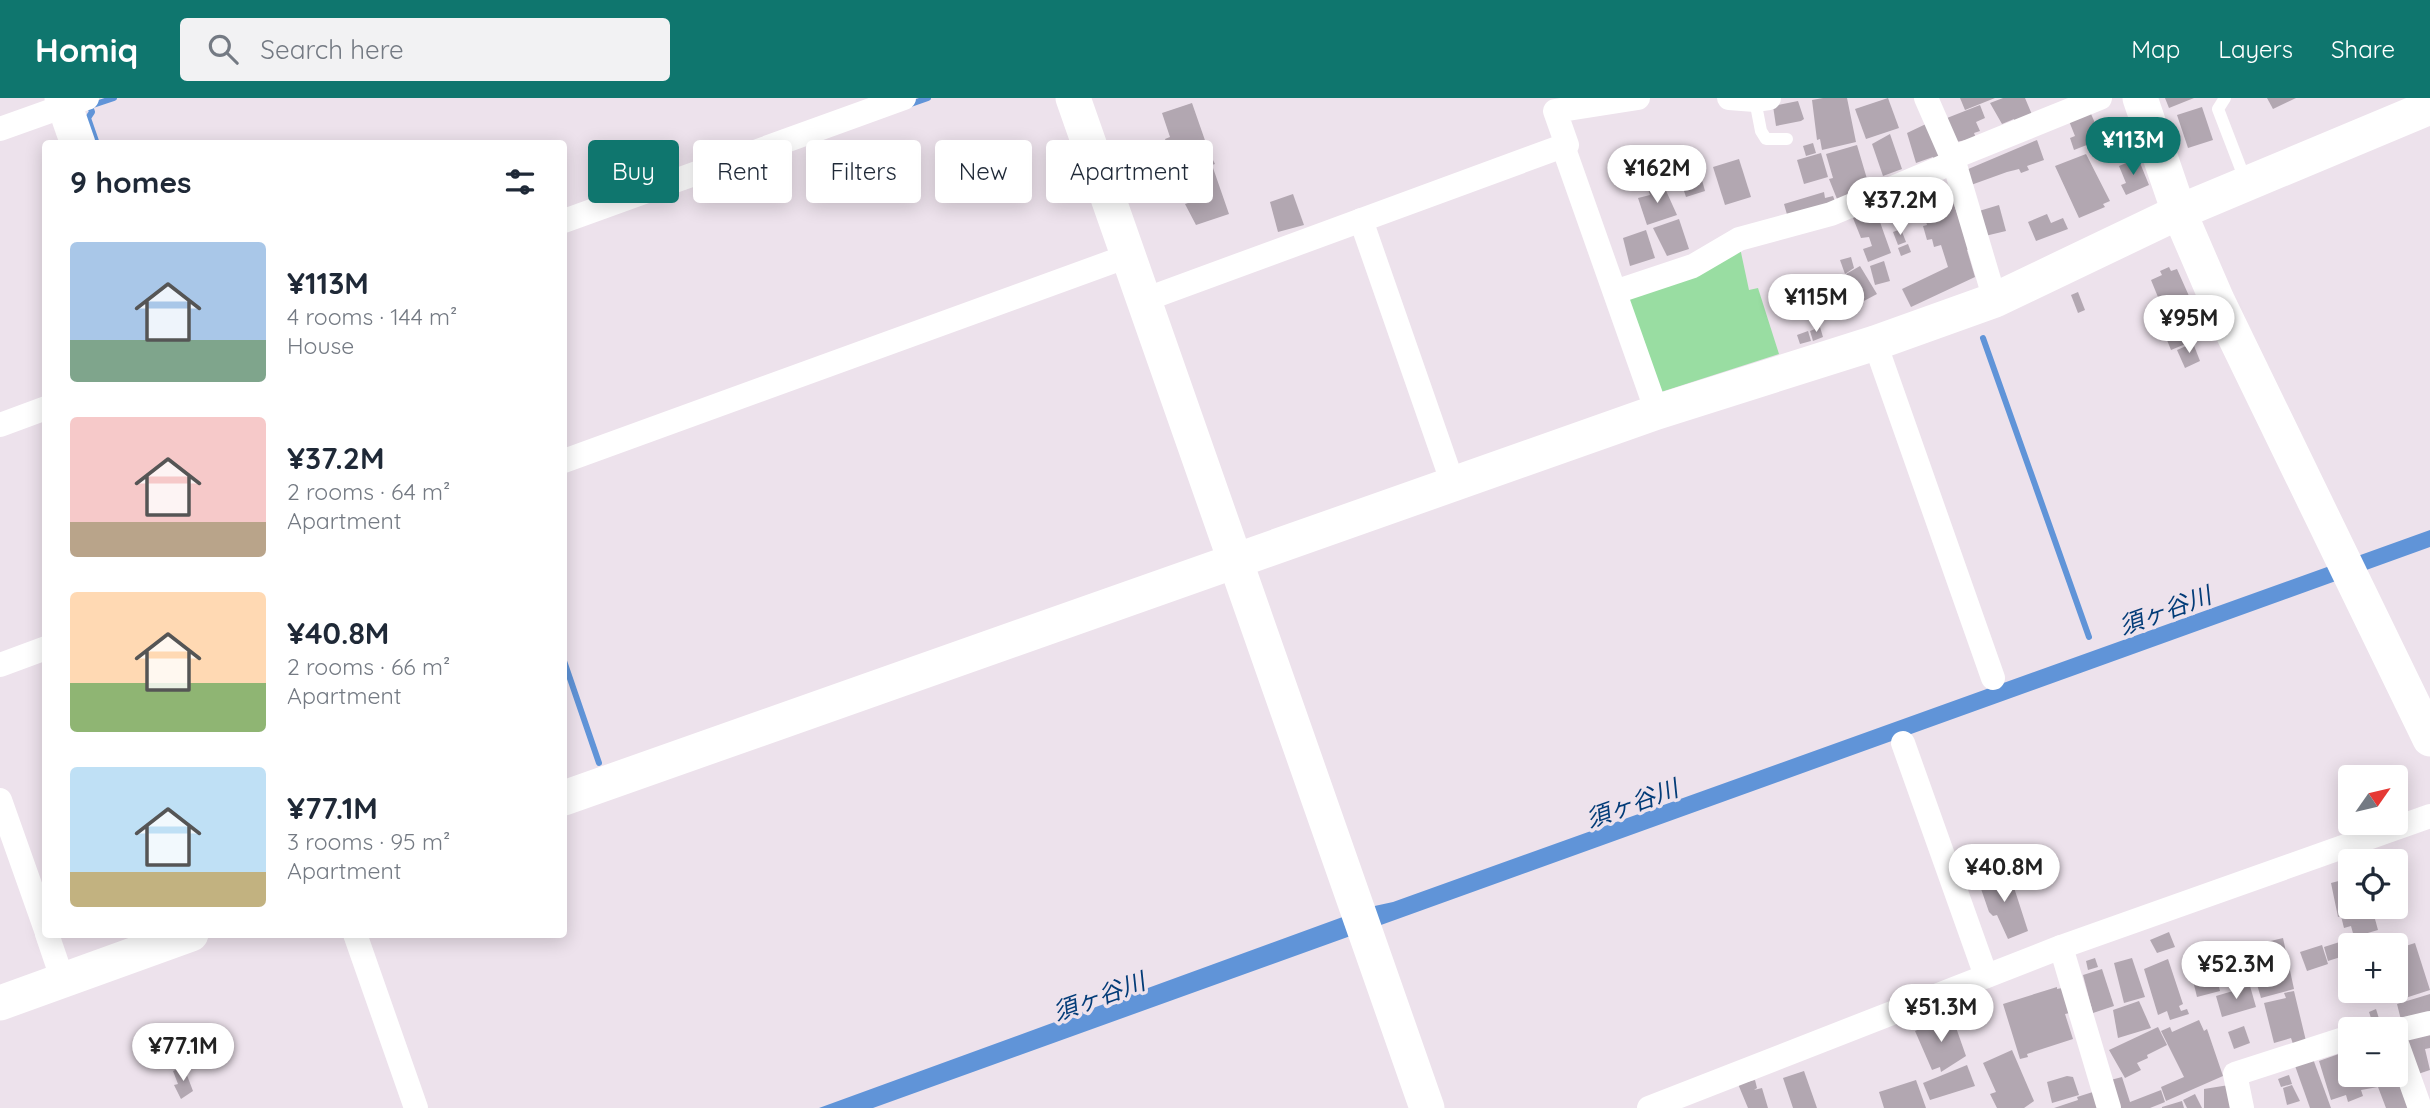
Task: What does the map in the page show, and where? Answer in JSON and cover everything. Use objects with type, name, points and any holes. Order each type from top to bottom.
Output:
[{"type":"street","points":[[567,220],[904,98]]},
{"type":"street","points":[[1073,98],[1427,1108]]},
{"type":"street","points":[[1144,300],[1567,145],[1553,105],[1638,98]]},
{"type":"street","points":[[1730,98],[1762,99]]},
{"type":"street","points":[[1926,98],[1953,160],[1994,300]]},
{"type":"street","points":[[1615,292],[1693,266],[1739,239],[1830,214],[2100,98]]},
{"type":"street","points":[[2140,98],[2179,212],[2217,300],[2430,739]]},
{"type":"street","points":[[0,129],[71,101],[77,140]]},
{"type":"street","points":[[567,797],[1657,412],[1875,344],[1994,300],[2179,212],[2430,107]]},
{"type":"street","points":[[1563,146],[1657,412]]},
{"type":"street","points":[[1361,220],[1454,484]]},
{"type":"street","points":[[567,460],[1129,256]]},
{"type":"street","points":[[1875,344],[1993,678]]},
{"type":"street","points":[[0,425],[42,409]]},
{"type":"street","points":[[0,665],[42,649]]},
{"type":"street","points":[[1903,743],[1986,976]]},
{"type":"street","points":[[0,800],[42,921]]},
{"type":"street","points":[[1648,1108],[2061,947],[2430,816]]},
{"type":"street","points":[[48,938],[63,981]]},
{"type":"street","points":[[0,1003],[180,938]]},
{"type":"street","points":[[356,938],[416,1108]]},
{"type":"street","points":[[2061,947],[2109,1108]]},
{"type":"street","points":[[2408,1028],[2430,1023]]},
{"type":"street","points":[[2242,1108],[2235,1074],[2338,1041]]},
{"type":"street","points":[[2408,1074],[2420,1108]]},
{"type":"lane","points":[[2225,98],[2218,109],[2246,184]]},
{"type":"lane","points":[[1762,99],[1761,131],[1766,139],[1787,139]]},
{"type":"green space","points":[[1739,243],[1749,290],[1758,288],[1779,354],[1661,392],[1628,297]]},
{"type":"water","points":[[2430,530],[2430,547],[873,1108],[819,1108],[1370,907],[1393,902]]},
{"type":"building","points":[[1847,98],[1856,142],[1822,150],[1820,139],[1817,140],[1812,100]]},
{"type":"building","points":[[1888,98],[1899,128],[1866,139],[1855,109]]},
{"type":"building","points":[[1960,98],[1995,98],[1965,110]]},
{"type":"building","points":[[2003,98],[2025,98],[2033,117],[2015,124],[2014,119],[2002,124],[1990,103]]},
{"type":"building","points":[[2165,98],[2194,98],[2169,108]]},
{"type":"building","points":[[2267,98],[2296,98],[2273,109]]},
{"type":"building","points":[[1798,101],[1804,119],[1776,126],[1773,106]]},
{"type":"building","points":[[1192,103],[1205,140],[1165,140],[1170,137],[1162,113]]},
{"type":"building","points":[[1980,105],[1985,118],[1976,122],[1980,131],[1974,133],[1976,138],[1956,142],[1947,118]]},
{"type":"building","points":[[2088,107],[2102,139],[2074,150],[2070,138],[2075,136],[2067,116]]},
{"type":"building","points":[[2202,107],[2213,140],[2188,148],[2177,115]]},
{"type":"building","points":[[1928,123],[1941,160],[1935,162],[1933,157],[1916,163],[1907,133]]},
{"type":"building","points":[[1890,134],[1902,169],[1883,176],[1872,144]]},
{"type":"building","points":[[2037,140],[2044,160],[2027,166],[2029,170],[2021,173],[2019,169],[1971,185],[1966,170]]},
{"type":"building","points":[[1813,143],[1816,153],[1806,156],[1803,146]]},
{"type":"building","points":[[1857,145],[1870,189],[1837,199],[1829,179],[1833,178],[1826,154]]},
{"type":"building","points":[[1821,153],[1828,177],[1804,184],[1797,160]]},
{"type":"building","points":[[2086,154],[2110,201],[2103,204],[2105,207],[2079,218],[2055,166]]},
{"type":"building","points":[[2138,158],[2149,185],[2126,195],[2121,185],[2126,183],[2119,166]]},
{"type":"building","points":[[1739,159],[1751,197],[1725,205],[1713,167]]},
{"type":"building","points":[[1213,168],[1229,214],[1196,225],[1185,204],[1213,203]]},
{"type":"building","points":[[1700,173],[1705,191],[1686,197],[1680,179]]},
{"type":"building","points":[[1663,184],[1677,215],[1647,225],[1638,198],[1650,195],[1648,189]]},
{"type":"building","points":[[1925,184],[1929,194],[1918,198],[1914,189]]},
{"type":"building","points":[[1912,189],[1920,210],[1890,222],[1882,200]]},
{"type":"building","points":[[1949,191],[1970,249],[1967,250],[1975,277],[1911,307],[1902,289],[1948,267],[1941,245],[1934,247],[1932,239],[1927,240],[1923,226],[1927,225],[1920,200]]},
{"type":"building","points":[[1824,192],[1825,198],[1833,196],[1836,204],[1788,218],[1784,204]]},
{"type":"building","points":[[1293,194],[1304,225],[1278,232],[1270,202]]},
{"type":"building","points":[[1999,205],[2006,231],[1985,236],[1979,211]]},
{"type":"building","points":[[1875,208],[1891,253],[1868,262],[1863,249],[1872,246],[1869,237],[1861,238],[1853,218]]},
{"type":"building","points":[[2047,214],[2051,223],[2063,218],[2068,229],[2036,241],[2028,222]]},
{"type":"building","points":[[1679,219],[1689,249],[1667,256],[1653,228]]},
{"type":"building","points":[[1901,229],[1906,242],[1898,245],[1893,232]]},
{"type":"building","points":[[1646,230],[1655,258],[1630,266],[1623,238]]},
{"type":"building","points":[[1908,244],[1911,252],[1901,256],[1898,248]]},
{"type":"building","points":[[1851,257],[1854,268],[1845,274],[1840,260]]},
{"type":"building","points":[[1884,261],[1890,281],[1875,285],[1870,266]]},
{"type":"building","points":[[1860,266],[1877,294],[1862,302],[1846,274]]},
{"type":"building","points":[[2169,267],[2171,271],[2177,269],[2197,314],[2197,319],[2183,325],[2180,321],[2170,325],[2166,316],[2161,318],[2155,304],[2160,302],[2151,280],[2162,275],[2160,271]]},
{"type":"building","points":[[1840,276],[1846,304],[1794,310],[1789,287]]},
{"type":"building","points":[[2078,292],[2085,310],[2078,313],[2071,295]]},
{"type":"building","points":[[2189,325],[2195,340],[2171,350],[2165,335]]},
{"type":"building","points":[[1820,327],[1823,337],[1813,341],[1810,331]]},
{"type":"building","points":[[1808,331],[1811,341],[1800,344],[1797,335]]},
{"type":"building","points":[[2193,343],[2200,361],[2185,368],[2177,350]]},
{"type":"building","points":[[2009,872],[2028,931],[2008,939],[1997,915],[1993,916],[1989,912],[1979,883]]},
{"type":"building","points":[[2338,881],[2338,917],[2331,883]]},
{"type":"building","points":[[2342,919],[2375,919],[2378,930],[2353,933],[2351,926],[2344,928]]},
{"type":"building","points":[[2169,932],[2175,947],[2157,953],[2150,940]]},
{"type":"building","points":[[2283,938],[2294,989],[2261,998],[2246,947]]},
{"type":"building","points":[[2338,943],[2338,958],[2328,961],[2324,947]]},
{"type":"building","points":[[2415,943],[2430,990],[2408,997],[2408,945]]},
{"type":"building","points":[[2322,945],[2328,964],[2307,971],[2300,952]]},
{"type":"building","points":[[2239,946],[2242,957],[2220,963],[2217,952]]},
{"type":"building","points":[[2211,954],[2220,991],[2197,997],[2188,960]]},
{"type":"building","points":[[2095,958],[2098,967],[2088,970],[2086,961]]},
{"type":"building","points":[[2132,958],[2145,997],[2124,1003],[2114,963]]},
{"type":"building","points":[[2168,959],[2183,1004],[2179,1006],[2181,1011],[2187,1009],[2189,1014],[2170,1020],[2167,1011],[2158,1015],[2144,969]]},
{"type":"building","points":[[2102,969],[2114,1006],[2093,1013],[2083,975]]},
{"type":"building","points":[[2250,986],[2256,1007],[2222,1017],[2216,996]]},
{"type":"building","points":[[2057,987],[2062,988],[2070,1013],[2065,1014],[2073,1039],[2027,1054],[2028,1057],[2020,1059],[2003,1004]]},
{"type":"building","points":[[2294,991],[2306,1041],[2293,1044],[2291,1038],[2274,1043],[2264,1003],[2286,998],[2284,993]]},
{"type":"building","points":[[2430,994],[2430,1012],[2408,1018],[2400,1017],[2397,1004],[2408,1003],[2408,1001]]},
{"type":"building","points":[[2139,1001],[2151,1028],[2118,1038],[2113,1010]]},
{"type":"building","points":[[2376,1009],[2378,1017],[2371,1017],[2369,1012]]},
{"type":"building","points":[[1949,1016],[1953,1019],[1966,1056],[1941,1072],[1940,1067],[1932,1070],[1915,1031]]},
{"type":"building","points":[[2199,1020],[2204,1031],[2207,1029],[2223,1076],[2166,1101],[2161,1087],[2184,1077],[2161,1031],[2170,1027],[2172,1032]]},
{"type":"building","points":[[2244,1026],[2250,1043],[2234,1049],[2228,1032]]},
{"type":"building","points":[[2158,1027],[2167,1045],[2147,1055],[2148,1058],[2137,1063],[2141,1070],[2125,1078],[2109,1050]]},
{"type":"building","points":[[2430,1030],[2430,1048],[2425,1049],[2430,1070],[2415,1075],[2408,1054],[2408,1037]]},
{"type":"building","points":[[2012,1050],[2034,1101],[2024,1108],[1997,1108],[1990,1094],[1996,1092],[1983,1063]]},
{"type":"building","points":[[2338,1054],[2338,1087],[2378,1087],[2361,1090],[2363,1096],[2348,1102],[2346,1095],[2331,1100],[2319,1061]]},
{"type":"building","points":[[2312,1056],[2331,1108],[2310,1108],[2294,1063]]},
{"type":"building","points":[[1967,1065],[1975,1086],[1930,1100],[1923,1083]]},
{"type":"building","points":[[180,1068],[181,1071],[185,1070],[193,1091],[181,1099],[174,1085],[178,1084],[173,1071]]},
{"type":"building","points":[[1804,1071],[1817,1108],[1793,1108],[1783,1078]]},
{"type":"building","points":[[2289,1075],[2292,1084],[2281,1087],[2278,1079]]},
{"type":"building","points":[[2067,1076],[2073,1077],[2079,1095],[2052,1103],[2047,1082]]},
{"type":"building","points":[[2122,1077],[2130,1102],[2161,1090],[2165,1102],[2150,1108],[2116,1108],[2107,1081]]},
{"type":"building","points":[[1755,1080],[1757,1088],[1754,1090],[1762,1088],[1768,1108],[1748,1108],[1738,1084]]},
{"type":"building","points":[[1916,1080],[1926,1108],[1884,1108],[1879,1092]]},
{"type":"building","points":[[2229,1085],[2233,1108],[2204,1108],[2204,1089]]},
{"type":"building","points":[[2292,1085],[2300,1101],[2287,1105],[2283,1088]]},
{"type":"building","points":[[2378,1087],[2401,1087],[2410,1108],[2386,1108]]},
{"type":"building","points":[[2096,1091],[2102,1108],[2054,1108],[2078,1100],[2077,1097]]},
{"type":"building","points":[[2195,1094],[2202,1108],[2187,1108],[2183,1100]]},
{"type":"building","points":[[2182,1101],[2184,1108],[2162,1108],[2162,1107]]},
{"type":"waterway","points":[[96,140],[88,118],[92,112],[90,106],[114,98]]},
{"type":"waterway","points":[[908,105],[928,98]]},
{"type":"waterway","points":[[1983,338],[2089,637]]},
{"type":"waterway","points":[[567,670],[599,763]]},
{"type":"water label","name":"須ヶ谷川","points":[[2165,611]]},
{"type":"water label","name":"須ヶ谷川","points":[[1632,804]]},
{"type":"water label","name":"須ヶ谷川","points":[[1099,997]]}]
